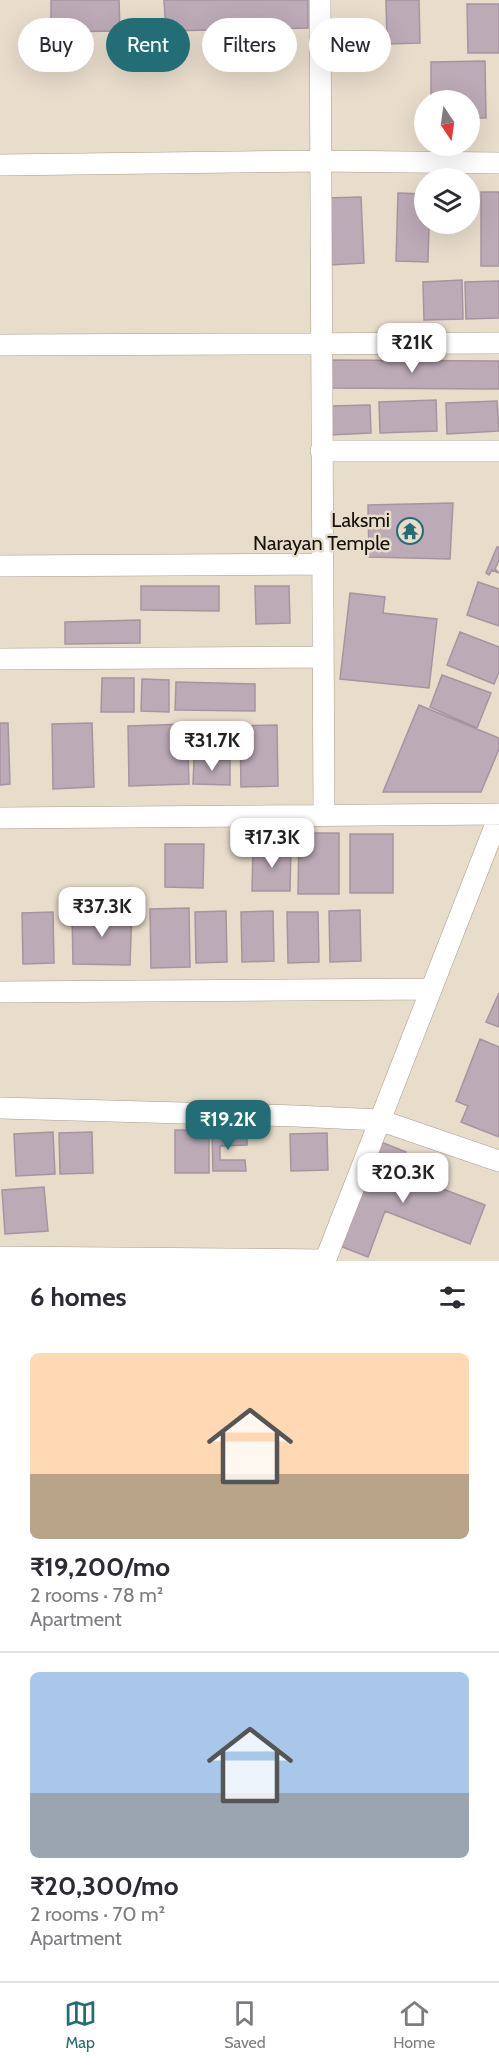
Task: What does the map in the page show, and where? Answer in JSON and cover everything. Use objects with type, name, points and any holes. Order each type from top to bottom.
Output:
[{"type":"street","points":[[320,0],[324,815]]},
{"type":"street","points":[[0,165],[319,160],[499,163]]},
{"type":"street","points":[[0,345],[499,343]]},
{"type":"street","points":[[321,451],[499,451]]},
{"type":"street","points":[[0,566],[322,564]]},
{"type":"street","points":[[0,659],[323,657]]},
{"type":"street","points":[[0,818],[499,815],[325,1261],[0,1257]]},
{"type":"street","points":[[0,992],[431,989]]},
{"type":"street","points":[[0,1108],[379,1120],[499,1161]]},
{"type":"building","points":[[51,0],[119,0],[120,18],[106,18],[106,31],[94,31],[94,18],[51,18]]},
{"type":"building","points":[[164,0],[308,0],[308,28],[297,28],[297,18],[202,18],[202,30],[190,30],[190,18],[165,18]]},
{"type":"building","points":[[386,0],[419,0],[420,43],[391,44],[391,18],[386,18]]},
{"type":"building","points":[[467,4],[499,4],[499,53],[468,53]]},
{"type":"building","points":[[485,61],[486,118],[480,118],[480,90],[431,90],[431,62]]},
{"type":"building","points":[[481,192],[499,192],[499,266],[481,266]]},
{"type":"building","points":[[398,193],[414,194],[414,234],[429,234],[428,262],[396,261]]},
{"type":"building","points":[[361,197],[364,263],[329,265],[326,198]]},
{"type":"building","points":[[462,280],[463,319],[424,320],[423,282]]},
{"type":"building","points":[[499,281],[499,318],[466,319],[465,282]]},
{"type":"building","points":[[326,360],[499,361],[499,389],[326,388]]},
{"type":"building","points":[[436,400],[437,431],[380,433],[379,402]]},
{"type":"building","points":[[497,401],[499,431],[447,434],[446,403]]},
{"type":"building","points":[[370,405],[371,433],[330,435],[329,406]]},
{"type":"building","name":"Laksmi Narayan Temple","points":[[453,503],[450,559],[369,557],[368,505]]},
{"type":"building","points":[[499,547],[499,560],[495,569],[499,573],[492,570],[489,575],[486,573]]},
{"type":"building","points":[[478,582],[499,589],[499,626],[467,615]]},
{"type":"building","points":[[141,586],[219,586],[219,611],[141,610]]},
{"type":"building","points":[[255,586],[289,586],[290,623],[256,624]]},
{"type":"building","points":[[350,593],[385,597],[383,613],[437,619],[429,688],[340,679]]},
{"type":"building","points":[[140,620],[140,643],[65,644],[65,622]]},
{"type":"building","points":[[460,632],[499,647],[499,672],[494,684],[447,665]]},
{"type":"building","points":[[442,675],[491,693],[477,728],[430,707]]},
{"type":"building","points":[[102,678],[134,678],[134,712],[101,712]]},
{"type":"building","points":[[142,679],[169,680],[169,712],[141,711]]},
{"type":"building","points":[[176,682],[255,684],[255,711],[175,710]]},
{"type":"building","points":[[419,705],[499,738],[499,749],[481,792],[383,792]]},
{"type":"building","points":[[0,723],[8,723],[10,784],[0,785]]},
{"type":"building","points":[[92,723],[94,787],[53,789],[52,724]]},
{"type":"building","points":[[187,724],[189,784],[129,786],[128,726]]},
{"type":"building","points":[[277,725],[278,786],[241,787],[240,726]]},
{"type":"building","points":[[194,759],[230,760],[230,785],[193,784]]},
{"type":"building","points":[[299,833],[339,833],[339,894],[298,894]]},
{"type":"building","points":[[350,834],[393,834],[393,893],[350,893]]},
{"type":"building","points":[[165,844],[204,844],[203,888],[165,887]]},
{"type":"building","points":[[253,847],[291,847],[290,891],[252,891]]},
{"type":"building","points":[[189,908],[190,967],[151,968],[150,909]]},
{"type":"building","points":[[132,910],[130,965],[73,964],[72,913]]},
{"type":"building","points":[[360,910],[361,961],[330,962],[329,911]]},
{"type":"building","points":[[226,911],[227,962],[196,963],[195,912]]},
{"type":"building","points":[[273,911],[274,961],[242,962],[241,912]]},
{"type":"building","points":[[53,912],[54,963],[23,964],[22,913]]},
{"type":"building","points":[[287,912],[318,912],[319,962],[288,963]]},
{"type":"building","points":[[499,993],[499,1027],[486,1022]]},
{"type":"building","points":[[480,1039],[499,1047],[499,1137],[461,1122],[468,1106],[456,1101]]},
{"type":"building","points":[[175,1130],[209,1130],[209,1173],[175,1173]]},
{"type":"building","points":[[53,1132],[55,1174],[16,1176],[14,1134]]},
{"type":"building","points":[[92,1132],[93,1173],[60,1174],[59,1133]]},
{"type":"building","points":[[212,1132],[247,1132],[247,1145],[220,1146],[220,1160],[245,1160],[246,1171],[213,1171]]},
{"type":"building","points":[[327,1133],[328,1170],[291,1171],[290,1134]]},
{"type":"building","points":[[376,1140],[406,1152],[398,1172],[485,1205],[470,1244],[385,1211],[368,1257],[335,1244]]},
{"type":"building","points":[[44,1187],[48,1231],[5,1234],[2,1190]]},
{"type":"place","name":"Laksmi Narayan Temple","points":[[410,531]]}]
